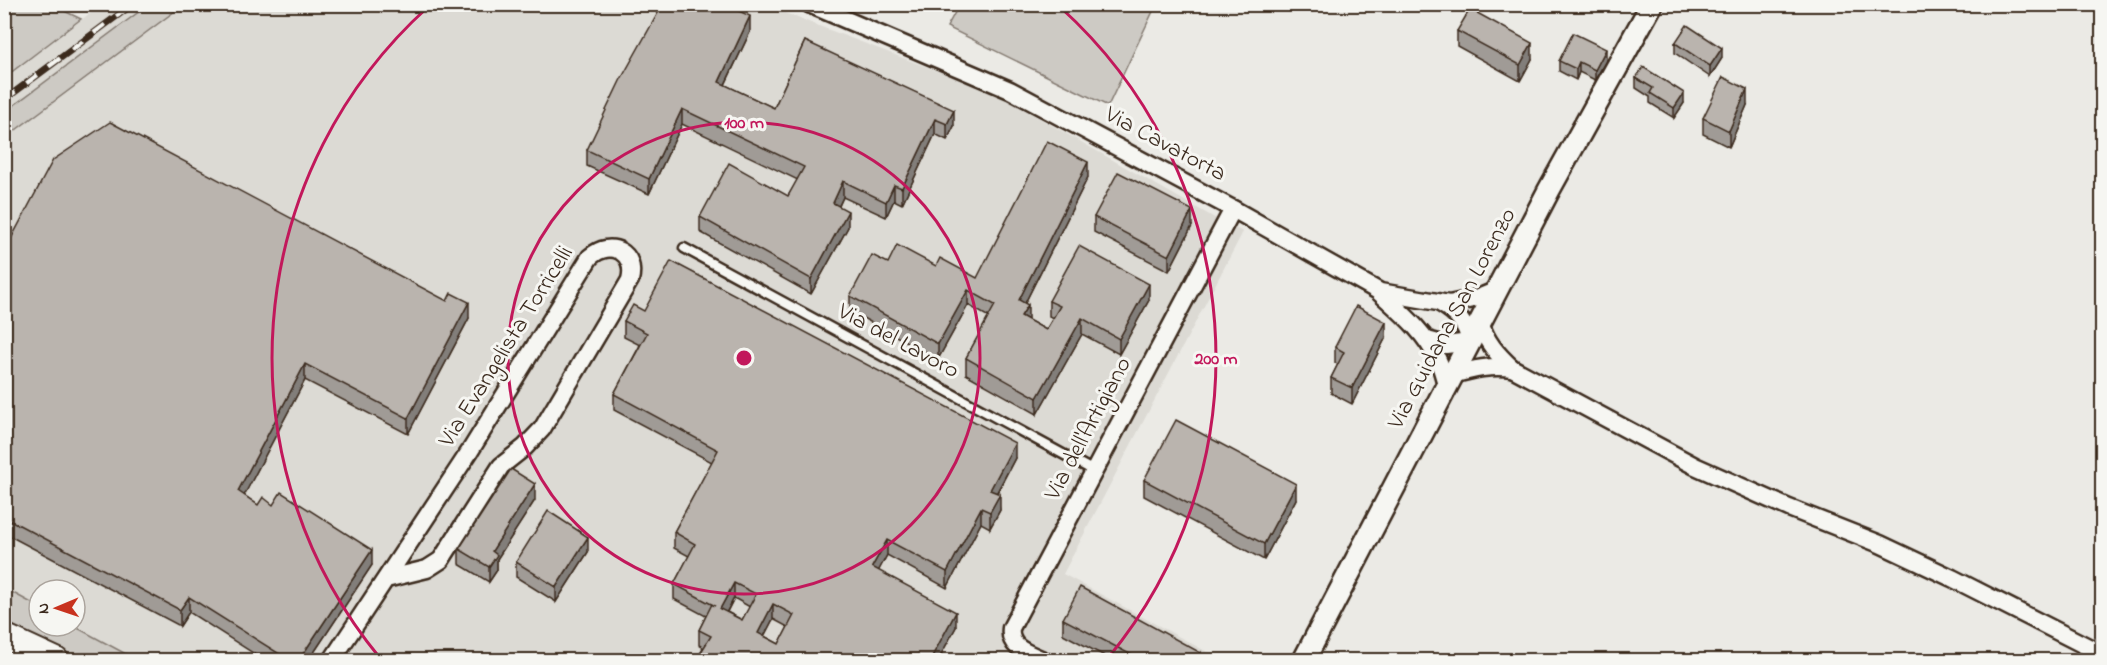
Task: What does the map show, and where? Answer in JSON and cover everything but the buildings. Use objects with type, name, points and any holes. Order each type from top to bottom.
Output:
[{"type":"main road","points":[[4,636],[56,660]]},
{"type":"street","name":"Via Cavatorta","points":[[809,4],[1010,90],[1233,209],[1380,292],[1449,304],[1478,298],[1497,290]]},
{"type":"street","name":"Via Guidana San Lorenzo","points":[[1304,660],[1549,190],[1652,4]]},
{"type":"street","name":"Via dell'Artigiano","points":[[1043,660],[1016,646],[1011,638],[1011,628],[1233,209]]},
{"type":"street","name":"Via Evangelista Torricelli","points":[[332,660],[470,451],[590,257],[596,252],[610,248],[623,253],[631,266],[630,280],[542,429],[525,447],[501,466],[441,560],[427,569],[386,579]]},
{"type":"street","points":[[1380,292],[1426,340],[1450,381],[1473,369],[1496,366],[1512,368]]},
{"type":"street","points":[[1426,340],[1446,345],[1470,342],[1467,327],[1452,310],[1440,303]]},
{"type":"street","points":[[1480,322],[1490,345],[1512,368],[1695,466],[1789,508],[1880,544],[2103,654]]},
{"type":"lane","name":"Via del Lavoro","points":[[684,248],[1095,471]]},
{"type":"shaded area","points":[[5,4],[52,5],[81,19],[5,77]]},
{"type":"shaded area","points":[[101,5],[148,5],[5,112],[5,77]]},
{"type":"shaded area","points":[[148,5],[183,5],[5,138],[5,112]]},
{"type":"shaded area","points":[[183,5],[764,5],[995,93],[1243,232],[1063,574],[1222,660],[137,660],[87,633],[87,578],[27,578],[27,600],[5,588],[5,138]]},
{"type":"shaded area","points":[[959,5],[1156,5],[1108,106],[947,27]]},
{"type":"shaded area","points":[[4,588],[27,600],[27,638],[87,638],[87,633],[137,660],[5,660]]},
{"type":"railway","points":[[4,100],[133,4]]}]
